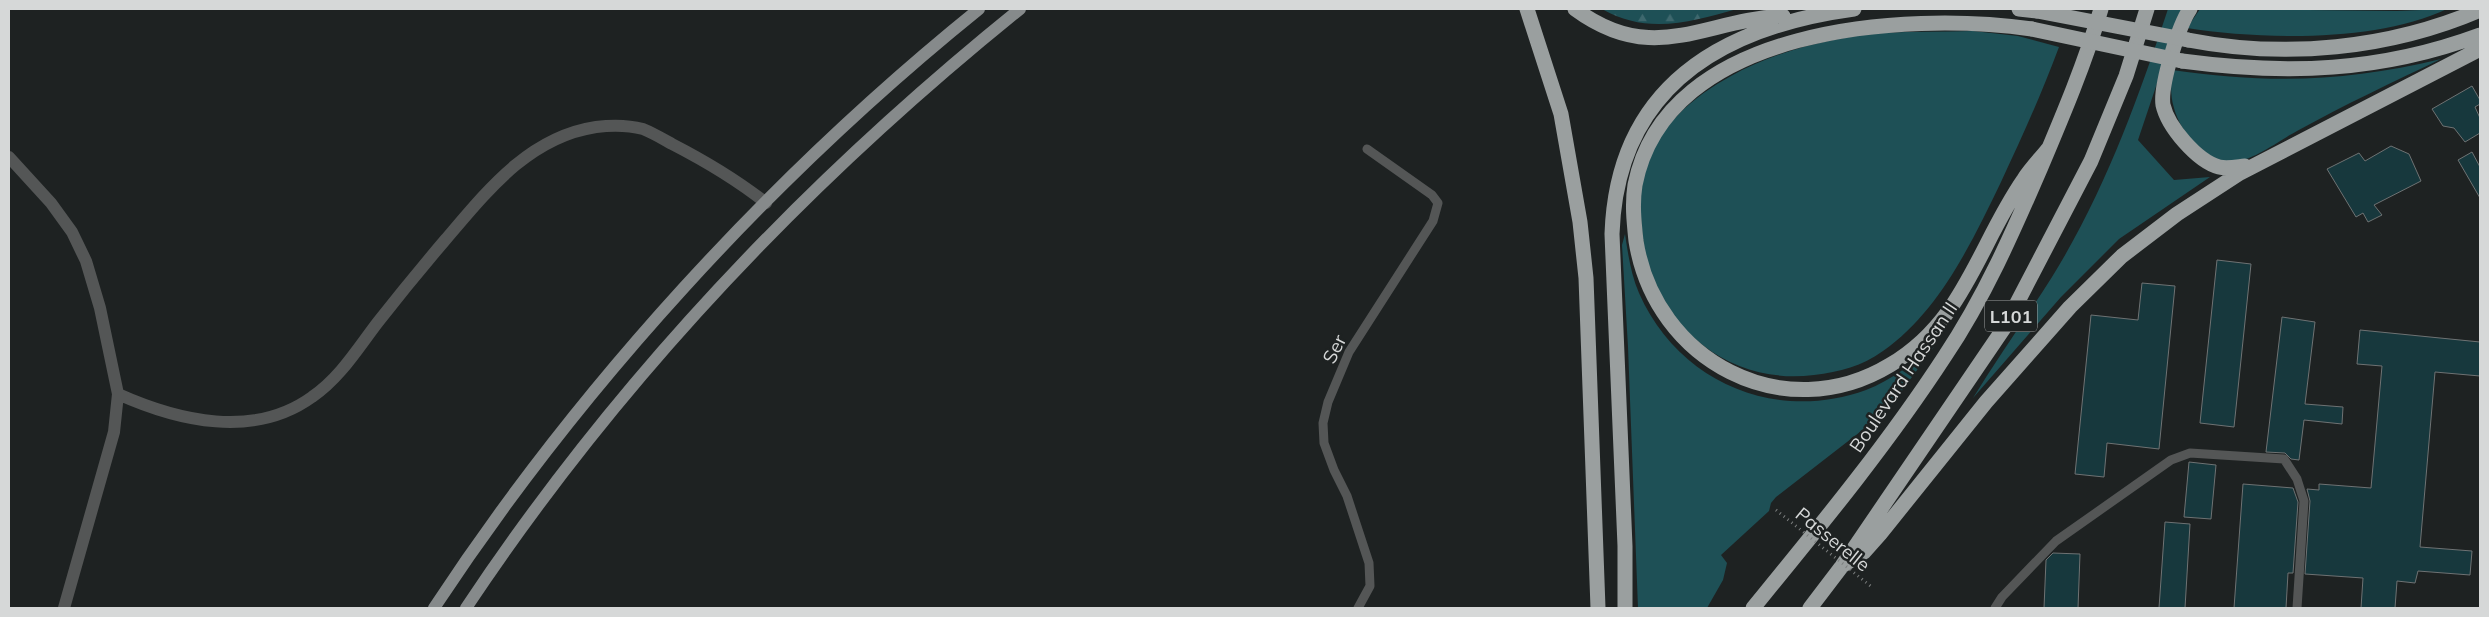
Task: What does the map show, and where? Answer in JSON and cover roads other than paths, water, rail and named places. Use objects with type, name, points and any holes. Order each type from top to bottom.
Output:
[{"type":"highway","points":[[1528,9],[1561,114],[1580,222],[1586,278],[1598,608]]},
{"type":"highway","points":[[1574,9],[1616,31],[1633,36],[1660,37],[1681,36],[1758,19],[1815,15],[1854,9]]},
{"type":"highway","points":[[2019,9],[2229,47],[2261,49],[2303,49],[2352,44],[2422,32],[2480,10]]},
{"type":"highway","name":"Boulevard Hassan II","points":[[1753,608],[1889,438],[1946,355],[2001,256],[2049,148],[2101,9]]},
{"type":"highway","name":"L101","points":[[1810,608],[1842,566],[2004,328],[2091,161],[2116,101],[2147,9]]},
{"type":"highway","points":[[2190,9],[2183,21],[2164,87],[2163,105],[2166,112],[2190,148],[2209,163],[2226,168],[2264,160]]},
{"type":"highway","points":[[1625,608],[1623,502],[1612,266],[1612,210],[1620,169],[1626,152],[1644,119],[1678,78],[1688,69],[1763,29],[1815,15]]},
{"type":"highway","points":[[2049,148],[2024,179],[1968,282],[1941,321],[1917,345],[1890,365],[1847,384],[1814,390],[1782,389],[1748,381],[1724,370],[1694,347],[1678,331],[1659,303],[1643,271],[1633,203],[1640,167],[1654,137],[1678,105],[1691,92],[1721,73],[1781,47],[1808,38],[1894,24],[1943,22],[1986,24],[2032,29],[2182,61],[2275,70],[2321,69],[2394,60],[2454,45],[2480,35]]},
{"type":"highway","points":[[1842,566],[1864,552],[1969,422],[2096,280],[2122,256],[2176,214],[2226,181],[2480,49]]},
{"type":"main road","points":[[434,608],[486,533],[591,395],[653,322],[766,203],[856,115],[979,9]]},
{"type":"main road","points":[[466,608],[507,547],[608,415],[682,329],[827,179],[956,60],[1020,9]]},
{"type":"street","points":[[118,394],[159,411],[212,422],[238,422],[262,418],[287,410],[312,398],[336,376],[418,273],[497,181],[529,155],[564,135],[607,126],[643,130],[739,182],[766,203]]},
{"type":"street","points":[[9,157],[51,203],[75,239],[86,261],[100,308],[118,394],[114,432],[64,608]]},
{"type":"lane","name":"Ser","points":[[1358,608],[1370,586],[1369,563],[1347,496],[1334,470],[1324,443],[1323,423],[1328,402],[1349,352],[1433,221],[1438,203],[1432,195],[1367,149]]},
{"type":"lane","points":[[1995,608],[2002,597],[2056,541],[2171,460],[2190,453],[2284,459],[2297,479],[2304,501],[2297,608]]}]
